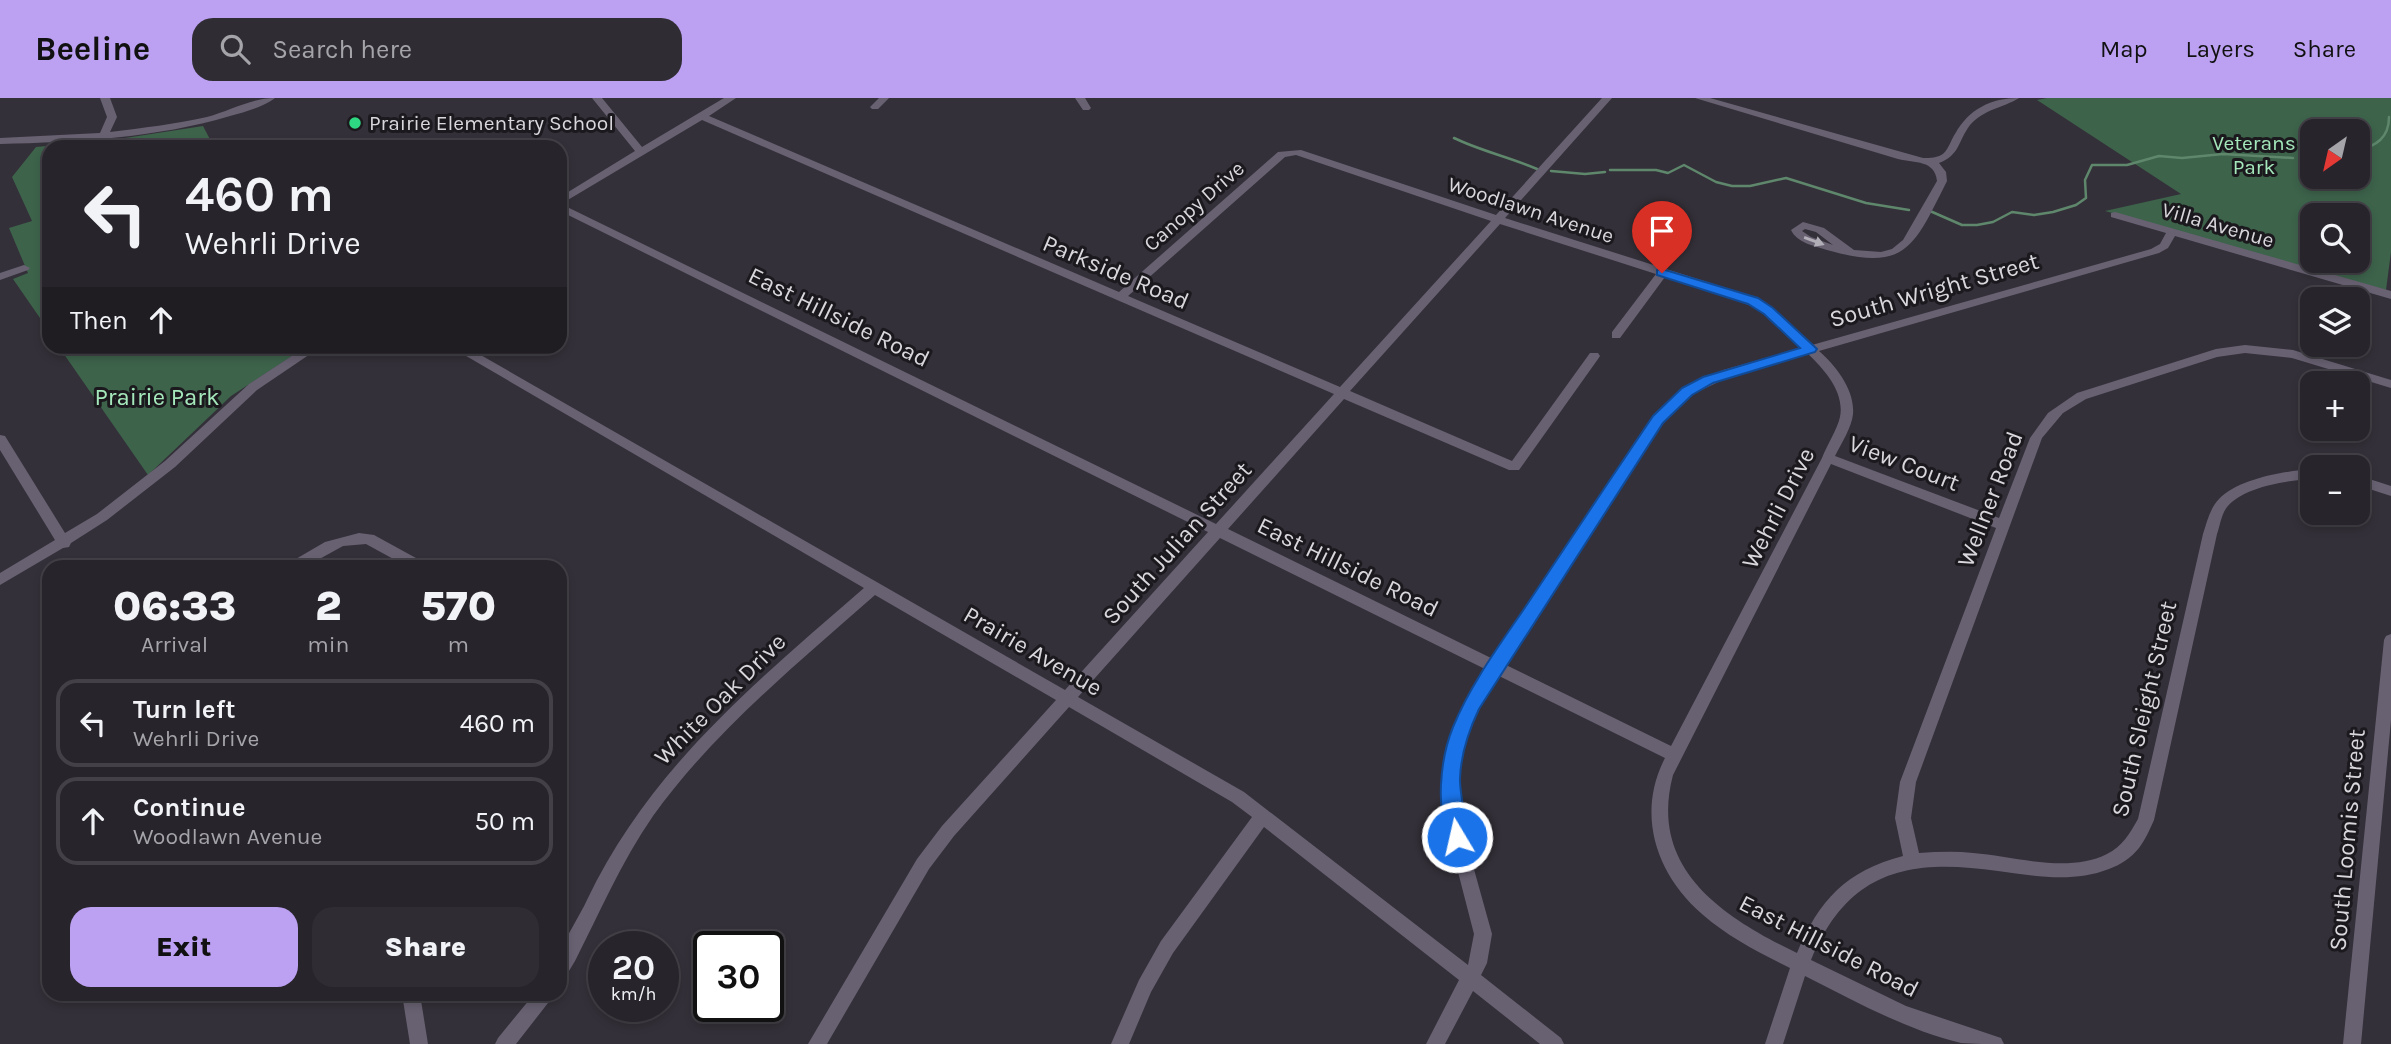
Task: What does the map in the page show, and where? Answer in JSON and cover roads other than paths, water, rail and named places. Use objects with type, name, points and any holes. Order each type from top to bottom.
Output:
[{"type":"street","points":[[104,135],[112,117],[105,98]]},
{"type":"street","points":[[0,141],[104,135],[210,119],[270,98]]},
{"type":"street","points":[[597,98],[641,152]]},
{"type":"street","points":[[567,197],[731,98]]},
{"type":"street","points":[[875,107],[884,98]]},
{"type":"street","points":[[1080,98],[1086,108]]},
{"type":"street","name":"South Julian Street","points":[[817,1044],[934,848],[1607,98]]},
{"type":"street","points":[[1700,98],[1902,157],[1932,162],[1949,154],[1977,113],[2014,98]]},
{"type":"street","name":"Parkside Road","points":[[701,116],[1514,467],[1594,356]]},
{"type":"street","name":"Woodlawn Avenue","points":[[1297,152],[1753,301]]},
{"type":"street","name":"Canopy Drive","points":[[1120,297],[1282,154],[1297,152]]},
{"type":"street","points":[[1852,254],[1878,258],[1905,247],[1942,181],[1941,172],[1932,162]]},
{"type":"street","name":"East Hillside Road","points":[[567,210],[1674,755],[1661,784],[1659,828],[1676,870],[1696,897],[1722,920],[1801,964],[1907,1015],[1995,1044]]},
{"type":"street","name":"Villa Avenue","points":[[2115,215],[2391,295]]},
{"type":"street","name":"South Wright Street","points":[[1435,1044],[1478,963],[1483,934],[1457,837],[1451,801],[1451,775],[1460,729],[1495,665],[1652,427],[1672,404],[1708,380],[2155,251],[2164,246],[2172,232]]},
{"type":"street","points":[[0,277],[24,268]]},
{"type":"street","points":[[1616,335],[1662,273]]},
{"type":"street","name":"Wehrli Drive","points":[[1674,755],[1845,426],[1846,400],[1837,379],[1810,349],[1753,301]]},
{"type":"street","name":"Wellner Road","points":[[1912,861],[1903,818],[1908,782],[2003,525],[2042,428],[2063,406],[2090,393],[2216,353],[2245,349],[2293,354],[2391,384]]},
{"type":"street","points":[[0,580],[64,543],[135,493],[253,387],[304,354]]},
{"type":"street","name":"Prairie Avenue","points":[[469,354],[1238,797],[1555,1044]]},
{"type":"street","points":[[0,439],[64,543]]},
{"type":"street","name":"View Court","points":[[1828,458],[2003,525]]},
{"type":"street","name":"South Sleight Street","points":[[1774,1044],[1801,964],[1815,933],[1844,893],[1883,869],[1912,861],[1973,860],[2036,869],[2074,870],[2104,865],[2124,853],[2134,843],[2146,820],[2210,534],[2218,512],[2227,500],[2242,492],[2286,476],[2300,475]]},
{"type":"street","points":[[2370,484],[2391,491]]},
{"type":"street","points":[[306,560],[334,544],[362,538],[406,560]]},
{"type":"street","name":"White Oak Drive","points":[[567,956],[623,848],[666,787],[740,708],[873,588]]},
{"type":"street","name":"South Loomis Street","points":[[2353,1044],[2391,640]]},
{"type":"street","points":[[1120,1044],[1145,986],[1167,947],[1262,816]]},
{"type":"street","points":[[412,1001],[419,1044]]},
{"type":"street","points":[[504,1044],[540,1001]]},
{"type":"waterway","points":[[2370,147],[2384,136],[2389,117]]},
{"type":"waterway","points":[[1454,138],[1537,169]]},
{"type":"waterway","points":[[1930,211],[1962,225],[1993,222],[2012,212],[2034,215],[2053,212],[2076,205],[2086,198],[2085,180],[2092,165],[2127,165],[2159,156],[2182,158],[2223,154],[2293,158]]},
{"type":"waterway","points":[[1610,170],[1656,170],[1668,173],[1684,165],[1716,182],[1732,186],[1750,186],[1786,178],[1866,203],[1909,210]]},
{"type":"waterway","points":[[1551,171],[1585,174],[1605,172]]},
{"type":"place","name":"Prairie Elementary School","points":[[355,123]]},
{"type":"park label","name":"Veterans Park","points":[[2254,155]]},
{"type":"park label","name":"Prairie Park","points":[[157,397]]}]
